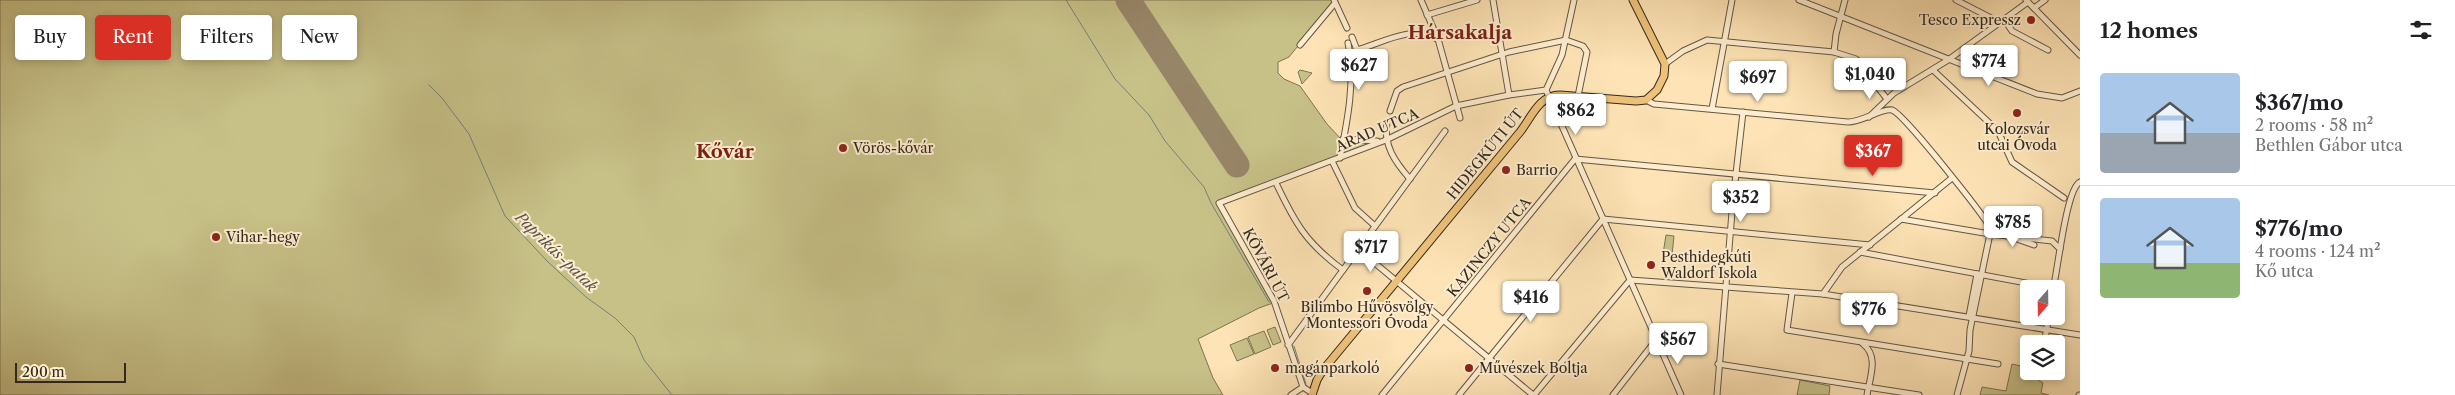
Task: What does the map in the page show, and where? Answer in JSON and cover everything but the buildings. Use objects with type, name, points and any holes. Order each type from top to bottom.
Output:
[{"type":"main road","points":[[1546,93],[1631,101],[1646,100],[1660,86],[1664,76],[1664,64],[1636,1]]},
{"type":"main road","name":"HIDEGKÚTI ÚT","points":[[1312,394],[1320,375],[1524,127],[1546,93]]},
{"type":"street","points":[[1421,0],[1438,40],[1460,118]]},
{"type":"street","points":[[1427,15],[1477,0]]},
{"type":"street","points":[[1492,0],[1509,95]]},
{"type":"street","points":[[1574,0],[1562,55],[1546,93],[1680,395]]},
{"type":"street","points":[[1712,109],[1732,0]]},
{"type":"street","points":[[1799,0],[1840,18],[2046,97],[2062,98],[2080,91]]},
{"type":"street","points":[[1834,52],[1845,0]]},
{"type":"street","points":[[1956,0],[2002,21],[2012,30],[2048,50]]},
{"type":"street","points":[[2034,8],[2045,0]]},
{"type":"street","points":[[1646,100],[1654,104],[1848,122],[1868,118],[1887,99],[1948,60],[2027,1],[2080,55]]},
{"type":"street","points":[[1300,46],[1334,2],[1347,28]]},
{"type":"street","points":[[1352,37],[1357,50],[1404,34],[1424,33],[1438,40]]},
{"type":"street","points":[[1390,111],[1397,91],[1502,54],[1566,40],[1583,46],[1587,52],[1578,96]]},
{"type":"street","points":[[1664,64],[1702,42],[1724,42],[1834,52],[1856,59],[1887,99]]},
{"type":"street","points":[[1340,158],[1349,95],[1350,53],[1348,44]]},
{"type":"street","points":[[1933,70],[1998,131],[2012,162],[2064,198]]},
{"type":"street","name":"ARAD UTCA","points":[[1219,203],[1386,140],[1456,106],[1509,95],[1546,93]]},
{"type":"street","points":[[1876,111],[1890,110],[1897,113],[1990,226],[1971,316],[1966,360],[1958,395]]},
{"type":"street","points":[[1709,395],[1716,394],[1730,232],[1743,112]]},
{"type":"street","points":[[1387,122],[1386,140],[1394,160],[1410,179]]},
{"type":"street","points":[[1288,344],[1445,131]]},
{"type":"street","points":[[1343,139],[1380,142]]},
{"type":"street","points":[[1576,159],[1935,193]]},
{"type":"street","name":"KAZINCZY UTCA","points":[[1382,395],[1576,159]]},
{"type":"street","points":[[1332,161],[1355,208],[1375,226]]},
{"type":"street","points":[[1823,294],[1842,267],[1952,178]]},
{"type":"street","points":[[2054,280],[2069,203],[2076,184],[2080,182]]},
{"type":"street","points":[[1276,183],[1295,223],[1308,240],[1342,270]]},
{"type":"street","name":"KŐVÁRI ÚT","points":[[1219,203],[1274,301],[1303,387]]},
{"type":"street","points":[[1603,219],[1870,246]]},
{"type":"street","points":[[1459,395],[1603,219]]},
{"type":"street","points":[[1901,219],[1990,233],[2034,244]]},
{"type":"street","points":[[2001,236],[2052,241],[2060,249]]},
{"type":"street","points":[[1358,249],[1534,395],[1630,280]]},
{"type":"street","points":[[1860,252],[2020,282]]},
{"type":"street","points":[[1630,280],[1823,294],[1971,316],[2046,331],[2080,334]]},
{"type":"street","points":[[1792,293],[1787,330],[1862,344],[1998,364]]},
{"type":"street","points":[[2045,335],[2047,325]]},
{"type":"street","points":[[1613,395],[1656,340]]},
{"type":"street","points":[[1862,344],[1870,349],[1873,356],[1867,395]]},
{"type":"street","points":[[1718,364],[1919,395]]},
{"type":"street","points":[[1291,395],[1303,387],[1312,394]]},
{"type":"shaded area","points":[[0,0],[1332,0],[1333,3],[1289,57],[1278,62],[1278,73],[1284,79],[1300,86],[1327,124],[1341,139],[1339,157],[1217,202],[1273,303],[1259,308],[1198,339],[1213,378],[1223,395],[0,395]]},
{"type":"shaded area","points":[[1300,70],[1312,73],[1302,84],[1298,72]]},
{"type":"shaded area","points":[[1345,142],[1372,143],[1345,153]]},
{"type":"shaded area","points":[[1666,235],[1674,236],[1672,255],[1663,254]]},
{"type":"shaded area","points":[[1275,327],[1281,342],[1273,345],[1267,330]]},
{"type":"shaded area","points":[[1264,331],[1271,347],[1255,354],[1248,337]]},
{"type":"shaded area","points":[[1247,338],[1254,354],[1237,361],[1230,345]]},
{"type":"shaded area","points":[[2012,364],[2020,366],[2020,380],[2038,380],[2043,383],[2041,393],[2049,395],[1980,395],[1982,387],[2006,391]]},
{"type":"shaded area","points":[[1800,380],[1830,386],[1829,395],[1797,395]]},
{"type":"waterway","points":[[1066,0],[1115,79],[1149,115],[1165,141],[1204,187],[1211,203],[1269,302]]},
{"type":"waterway","name":"Paprikás-patak","points":[[429,85],[442,98],[469,134],[505,216],[548,262],[586,297],[615,318],[634,337],[644,360],[672,395]]},
{"type":"waterway","points":[[1294,346],[1306,384]]},
{"type":"runway","points":[[1128,0],[1237,165]]},
{"type":"place","name":"Tesco Expressz","points":[[2031,20]]},
{"type":"place","name":"Kolozsvár utcai Óvoda","points":[[2017,113]]},
{"type":"place","name":"Vörös-kővár","points":[[843,148]]},
{"type":"place","name":"Barrio","points":[[1506,170]]},
{"type":"place","name":"Vihar-hegy","points":[[216,237]]},
{"type":"place","name":"Pesthidegkúti Waldorf Iskola","points":[[1651,265]]},
{"type":"place","name":"Bilimbo Hűvösvölgy Montessori Óvoda","points":[[1367,291]]},
{"type":"place","name":"magánparkoló","points":[[1275,368]]},
{"type":"place","name":"Művészek Boltja","points":[[1469,368]]},
{"type":"district","name":"Hársakalja","points":[[1460,32]]},
{"type":"district","name":"Kővár","points":[[725,151]]}]
